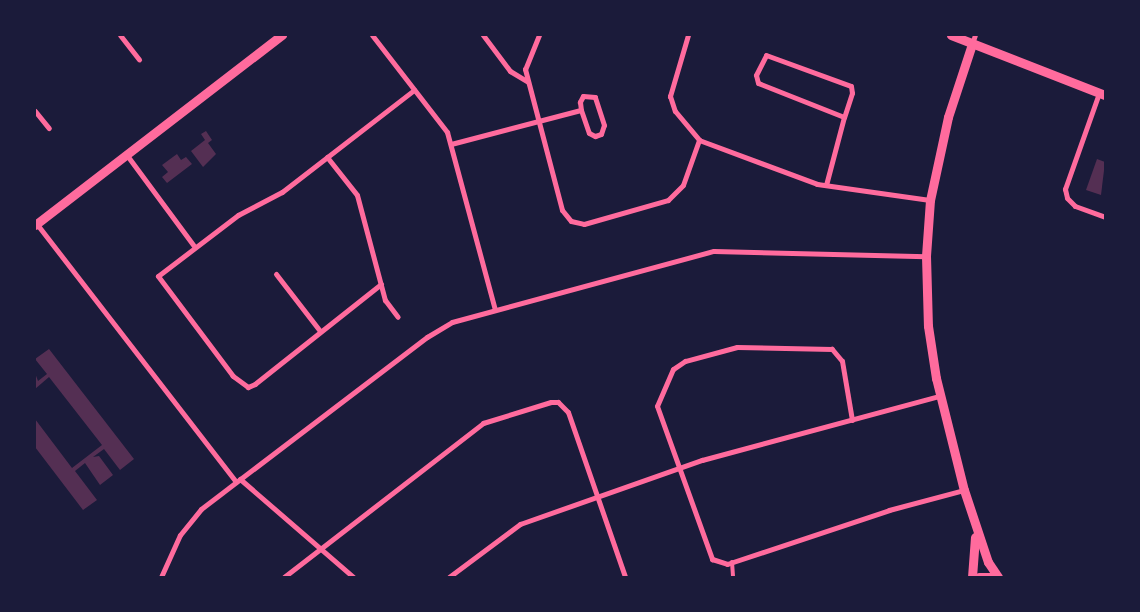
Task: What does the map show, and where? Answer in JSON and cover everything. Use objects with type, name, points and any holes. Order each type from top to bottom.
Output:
[{"type":"street","points":[[120,35],[138,59]]},
{"type":"street","points":[[282,35],[36,224],[238,480],[352,577]]},
{"type":"street","points":[[372,35],[447,132],[452,144],[495,310]]},
{"type":"street","points":[[483,35],[510,71],[528,82]]},
{"type":"street","points":[[538,35],[526,63],[528,82],[562,210],[568,218],[580,224],[662,203],[674,197],[683,185],[700,140]]},
{"type":"street","points":[[951,35],[973,39],[1102,94],[1065,189],[1067,198],[1075,206],[1105,217]]},
{"type":"street","points":[[686,36],[670,96],[675,111],[700,140],[745,159],[826,185],[930,200]]},
{"type":"street","points":[[973,39],[948,117],[930,200],[926,256],[928,326],[940,396],[964,490],[988,562],[997,577]]},
{"type":"street","points":[[826,185],[852,93],[851,86],[771,55],[764,57],[756,75],[758,83],[844,116]]},
{"type":"street","points":[[381,284],[256,384],[248,387],[241,384],[158,276],[194,246],[238,215],[282,192],[414,90]]},
{"type":"street","points":[[593,95],[604,125],[601,134],[595,136],[589,133],[582,110],[581,98],[593,95]]},
{"type":"street","points":[[452,144],[582,110]]},
{"type":"street","points":[[35,111],[49,128]]},
{"type":"street","points":[[126,154],[194,246]]},
{"type":"street","points":[[327,157],[357,195],[385,300],[398,318]]},
{"type":"street","points":[[161,577],[190,520],[238,480],[427,337],[452,322],[714,251],[926,256]]},
{"type":"street","points":[[276,274],[320,331]]},
{"type":"street","points":[[852,420],[842,361],[832,349],[750,346],[721,351],[676,366],[657,406],[709,556],[719,564],[732,562],[889,510],[964,490]]},
{"type":"street","points":[[449,577],[520,524],[678,468],[940,396]]},
{"type":"street","points":[[284,577],[483,423],[551,402],[558,402],[568,412],[625,577]]},
{"type":"street","points":[[972,577],[976,546],[974,524]]},
{"type":"street","points":[[979,577],[997,577]]},
{"type":"lane","points":[[732,562],[733,577]]},
{"type":"building","points":[[206,131],[212,140],[208,143],[216,154],[203,167],[191,151],[205,140],[201,134]]},
{"type":"building","points":[[177,154],[181,160],[186,157],[192,164],[167,183],[162,177],[168,172],[162,165]]},
{"type":"building","points":[[1097,159],[1105,162],[1101,195],[1086,190]]},
{"type":"building","points":[[49,349],[134,459],[120,470],[104,449],[93,457],[99,456],[113,475],[100,485],[85,463],[75,471],[97,500],[83,510],[35,447],[35,419],[72,468],[102,445],[49,377],[35,389],[35,373],[38,381],[47,374],[35,359]]}]
